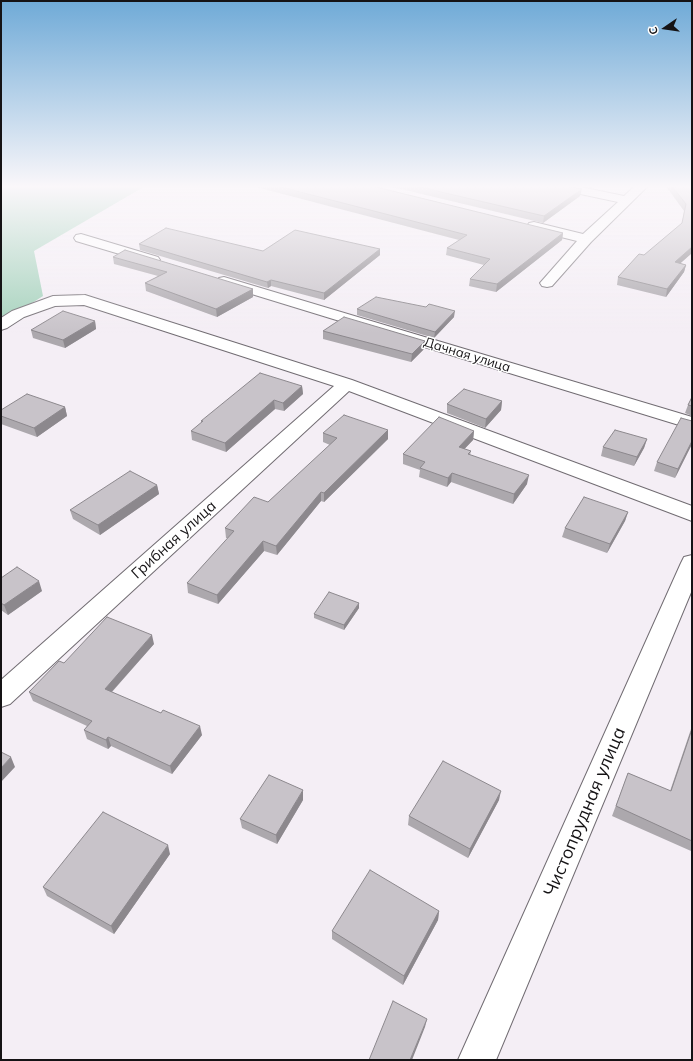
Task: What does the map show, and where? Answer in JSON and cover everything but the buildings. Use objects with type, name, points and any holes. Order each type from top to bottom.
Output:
[{"type":"street","points":[[568,235],[586,239]]},
{"type":"street","points":[[547,282],[591,235]]},
{"type":"street","points":[[81,238],[165,263]]},
{"type":"street","name":"Дачная улица","points":[[211,277],[692,423]]},
{"type":"street","points":[[1,324],[18,314],[53,300],[85,300],[346,384],[692,514]]},
{"type":"street","name":"Грибная улица","points":[[1,696],[346,384]]},
{"type":"street","name":"Чистопрудная улица","points":[[478,1060],[692,564]]},
{"type":"green space","points":[[1,235],[62,235],[34,251],[43,296],[1,323]]}]
